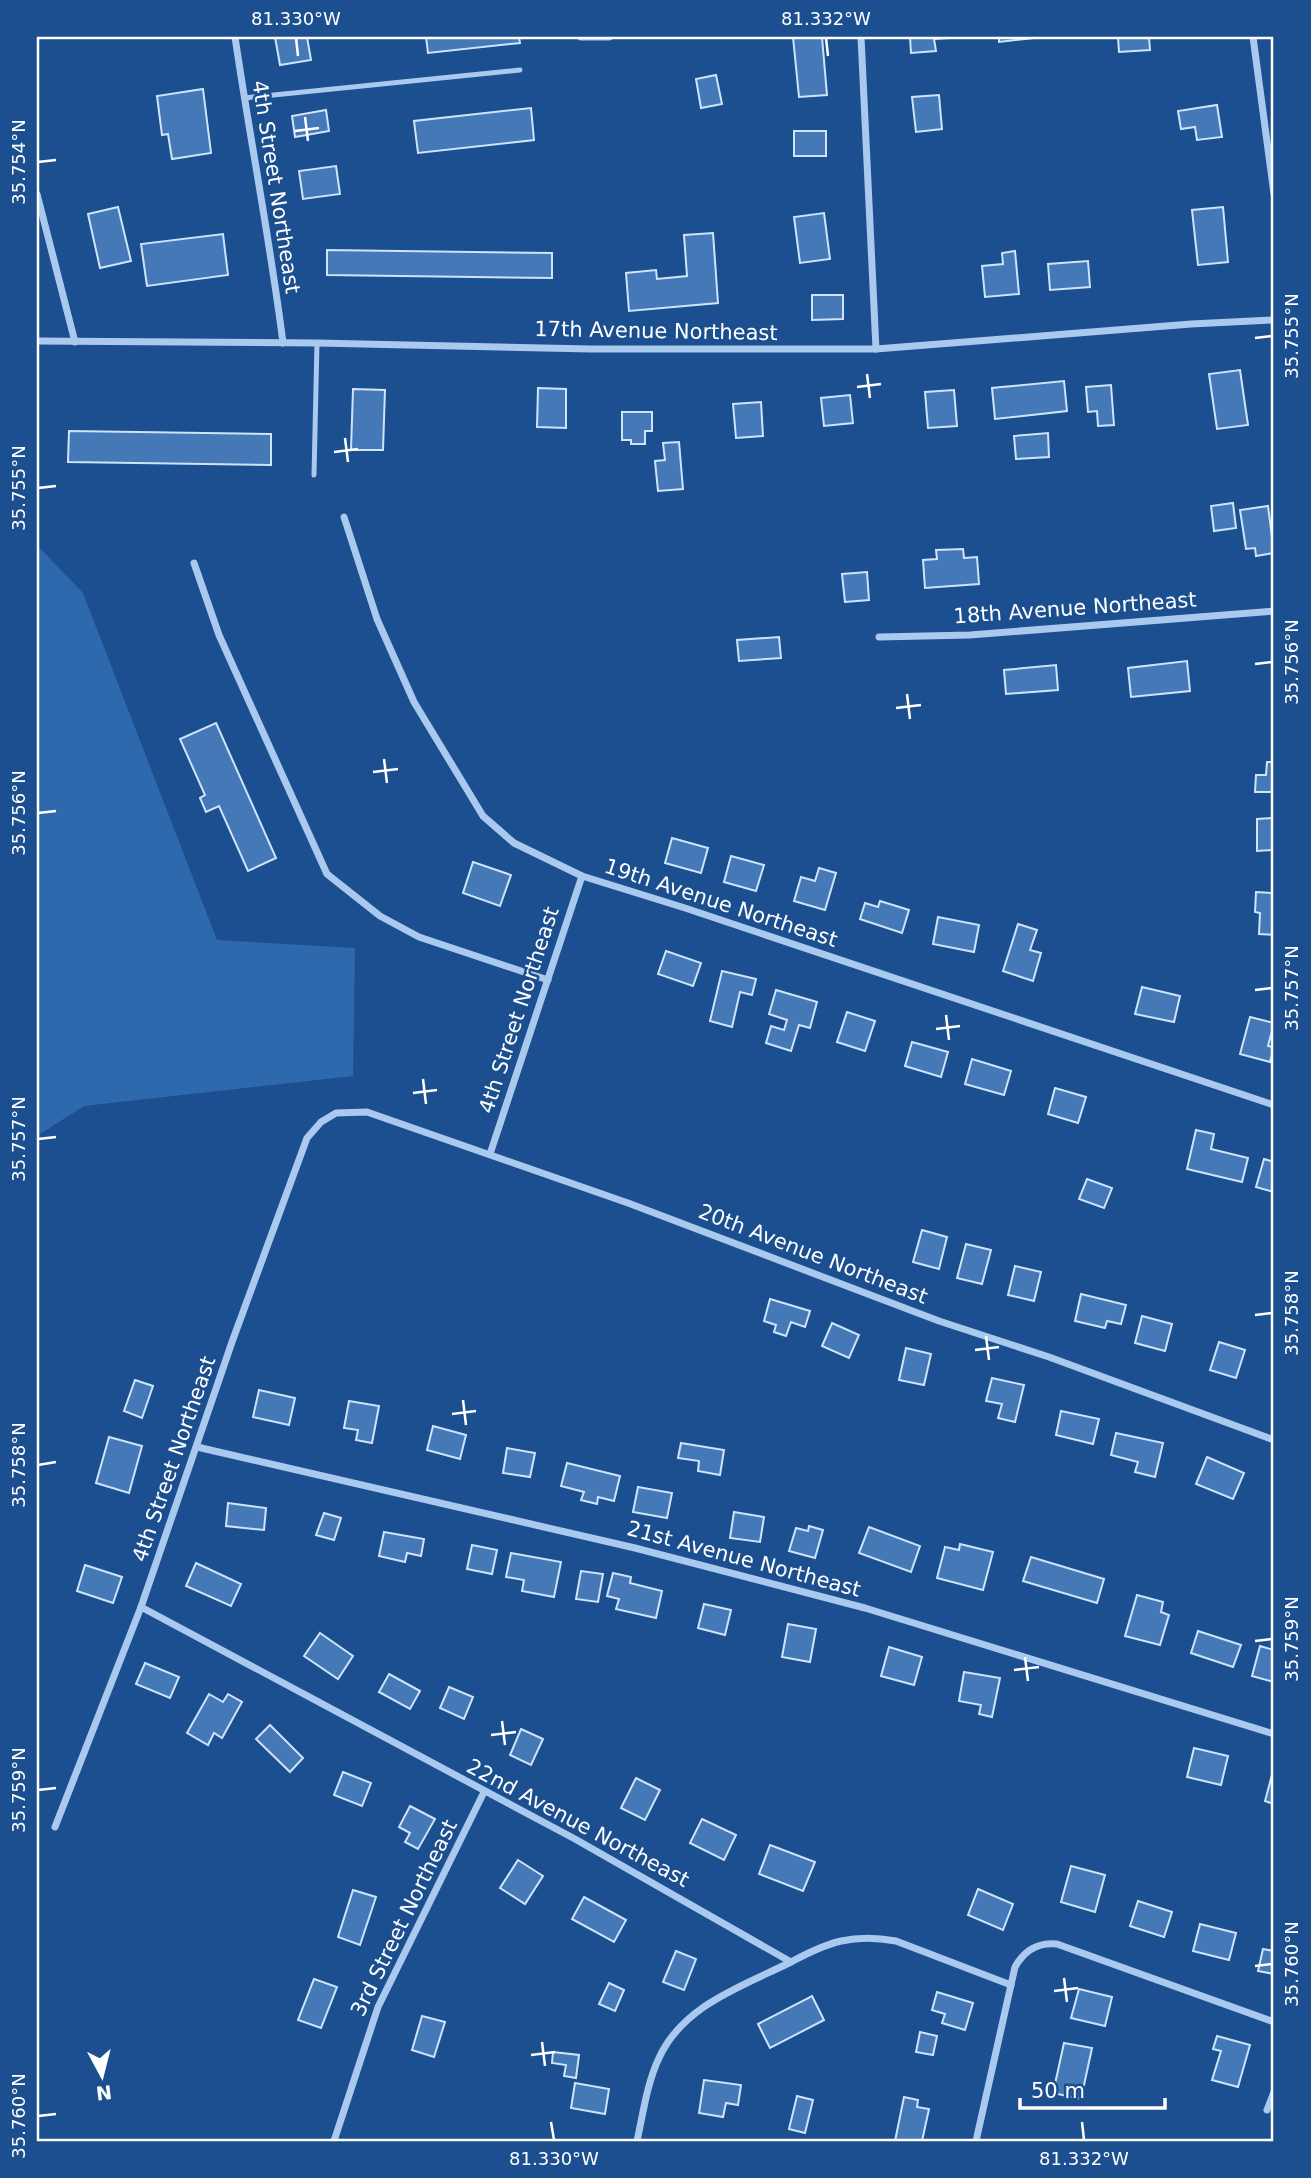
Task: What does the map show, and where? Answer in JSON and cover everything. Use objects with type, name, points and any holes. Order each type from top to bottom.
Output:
[{"type":"street","name":"4th Street Northeast","points":[[235,37],[283,343]]},
{"type":"street","points":[[582,37],[609,37]]},
{"type":"street","points":[[861,37],[876,349]]},
{"type":"street","points":[[1253,37],[1274,194]]},
{"type":"street","points":[[37,194],[75,342]]},
{"type":"street","name":"17th Avenue Northeast","points":[[37,341],[604,349],[876,349],[1274,320]]},
{"type":"street","name":"19th Avenue Northeast","points":[[344,517],[377,619],[414,702],[483,816],[514,843],[582,876],[1274,1105]]},
{"type":"street","points":[[194,563],[219,635],[327,874],[380,916],[408,932],[548,980]]},
{"type":"street","name":"18th Avenue Northeast","points":[[879,637],[970,635],[1274,611]]},
{"type":"street","name":"4th Street Northeast","points":[[490,1154],[582,876]]},
{"type":"street","name":"4th Street Northeast","points":[[55,1826],[141,1607],[307,1138],[321,1122],[336,1112]]},
{"type":"street","name":"20th Avenue Northeast","points":[[336,1112],[367,1112],[490,1154],[628,1203],[939,1321],[1049,1357],[1274,1440]]},
{"type":"street","name":"21st Avenue Northeast","points":[[197,1447],[635,1548],[865,1608],[1274,1734]]},
{"type":"street","name":"22nd Avenue Northeast","points":[[141,1607],[575,1839],[791,1962]]},
{"type":"street","name":"3rd Street Northeast","points":[[334,2141],[377,2007],[484,1792]]},
{"type":"street","points":[[637,2141],[658,2060],[677,2029],[696,2010],[836,1941],[878,1937],[896,1941],[1011,1985]]},
{"type":"street","points":[[976,2141],[1015,1967],[1020,1958],[1032,1948],[1048,1943],[1057,1944],[1274,2022]]},
{"type":"street","points":[[1267,2109],[1274,2092]]},
{"type":"lane","points":[[244,98],[520,70]]},
{"type":"lane","points":[[314,475],[317,343]]},
{"type":"shaded area","points":[[37,545],[83,593],[217,940],[355,948],[353,1076],[84,1106],[37,1136]]},
{"type":"building","points":[[275,37],[307,37],[311,60],[280,65]]},
{"type":"building","points":[[426,37],[519,37],[520,43],[428,53]]},
{"type":"building","points":[[793,37],[822,37],[827,95],[799,97]]},
{"type":"building","points":[[910,37],[948,38],[934,39],[936,51],[911,53]]},
{"type":"building","points":[[999,37],[1043,37],[999,42]]},
{"type":"building","points":[[1118,37],[1149,37],[1150,50],[1119,52]]},
{"type":"building","points":[[716,75],[722,104],[701,108],[696,79]]},
{"type":"building","points":[[203,89],[211,153],[172,159],[168,134],[162,135],[157,96]]},
{"type":"building","points":[[939,95],[942,129],[916,132],[912,97]]},
{"type":"building","points":[[1217,105],[1222,137],[1197,140],[1195,127],[1181,129],[1178,111]]},
{"type":"building","points":[[531,108],[534,140],[418,153],[414,121]]},
{"type":"building","points":[[326,110],[329,131],[295,137],[292,116]]},
{"type":"building","points":[[794,131],[826,131],[826,156],[794,156]]},
{"type":"building","points":[[336,166],[340,194],[303,199],[299,171]]},
{"type":"building","points":[[118,207],[131,261],[100,268],[88,214]]},
{"type":"building","points":[[1223,207],[1228,262],[1198,265],[1192,210]]},
{"type":"building","points":[[824,213],[830,259],[800,263],[794,217]]},
{"type":"building","points":[[713,233],[718,303],[629,311],[626,273],[656,270],[657,279],[687,276],[684,235]]},
{"type":"building","points":[[223,234],[228,275],[147,286],[141,244]]},
{"type":"building","points":[[327,250],[552,253],[552,278],[327,275]]},
{"type":"building","points":[[1015,251],[1019,294],[985,297],[982,266],[1003,264],[1002,253]]},
{"type":"building","points":[[1088,261],[1090,287],[1050,290],[1048,264]]},
{"type":"building","points":[[812,295],[843,295],[843,319],[812,320]]},
{"type":"building","points":[[1240,370],[1248,425],[1217,429],[1209,374]]},
{"type":"building","points":[[1064,381],[1067,411],[995,419],[992,388]]},
{"type":"building","points":[[1111,385],[1114,425],[1098,426],[1097,411],[1088,412],[1086,387]]},
{"type":"building","points":[[538,388],[566,389],[566,428],[537,427]]},
{"type":"building","points":[[353,389],[385,390],[383,450],[351,450]]},
{"type":"building","points":[[954,390],[957,426],[928,428],[925,392]]},
{"type":"building","points":[[850,395],[853,423],[824,426],[821,398]]},
{"type":"building","points":[[761,402],[763,436],[736,438],[733,404]]},
{"type":"building","points":[[622,412],[652,412],[652,431],[645,431],[645,444],[631,444],[631,440],[622,440]]},
{"type":"building","points":[[69,431],[271,434],[271,465],[68,462]]},
{"type":"building","points":[[1048,433],[1049,457],[1016,459],[1014,436]]},
{"type":"building","points":[[679,442],[683,489],[658,491],[655,461],[665,460],[663,443]]},
{"type":"building","points":[[1233,503],[1236,528],[1214,531],[1211,506]]},
{"type":"building","points":[[1268,506],[1274,553],[1256,556],[1255,548],[1246,549],[1240,510]]},
{"type":"building","points":[[963,549],[964,558],[977,557],[979,584],[925,588],[923,560],[937,559],[936,550]]},
{"type":"building","points":[[867,572],[869,600],[845,602],[842,574]]},
{"type":"building","points":[[779,637],[781,658],[739,661],[737,640]]},
{"type":"building","points":[[1187,661],[1190,691],[1131,697],[1128,668]]},
{"type":"building","points":[[1056,665],[1058,690],[1006,694],[1004,670]]},
{"type":"building","points":[[216,723],[276,858],[248,871],[219,806],[206,812],[200,798],[205,795],[180,739]]},
{"type":"building","points":[[1267,762],[1274,762],[1274,792],[1255,792],[1256,775],[1266,775]]},
{"type":"building","points":[[1274,818],[1274,850],[1257,851],[1257,819]]},
{"type":"building","points":[[672,838],[708,848],[701,873],[665,863]]},
{"type":"building","points":[[731,856],[764,865],[756,891],[724,882]]},
{"type":"building","points":[[473,862],[511,875],[500,906],[463,893]]},
{"type":"building","points":[[819,868],[836,873],[825,910],[794,901],[801,877],[815,881]]},
{"type":"building","points":[[1256,892],[1274,893],[1274,935],[1259,934],[1260,913],[1255,912]]},
{"type":"building","points":[[880,901],[909,910],[902,933],[860,919],[865,903],[878,907]]},
{"type":"building","points":[[938,917],[979,925],[974,952],[933,944]]},
{"type":"building","points":[[1018,924],[1037,930],[1030,950],[1041,953],[1033,981],[1003,971]]},
{"type":"building","points":[[666,951],[701,963],[693,986],[658,974]]},
{"type":"building","points":[[722,971],[756,979],[752,995],[740,992],[732,1027],[710,1021]]},
{"type":"building","points":[[1142,987],[1180,996],[1174,1022],[1135,1014]]},
{"type":"building","points":[[776,990],[817,1002],[810,1028],[799,1025],[791,1051],[766,1043],[771,1026],[784,1030],[787,1020],[769,1014]]},
{"type":"building","points":[[847,1012],[875,1021],[865,1051],[837,1042]]},
{"type":"building","points":[[1250,1017],[1274,1023],[1268,1046],[1274,1047],[1270,1062],[1240,1054]]},
{"type":"building","points":[[912,1042],[948,1052],[941,1077],[905,1066]]},
{"type":"building","points":[[972,1059],[1011,1071],[1004,1095],[965,1084]]},
{"type":"building","points":[[1055,1088],[1086,1097],[1078,1123],[1048,1114]]},
{"type":"building","points":[[1196,1130],[1214,1134],[1211,1149],[1248,1158],[1242,1182],[1187,1169]]},
{"type":"building","points":[[1264,1159],[1274,1162],[1274,1192],[1256,1187]]},
{"type":"building","points":[[1087,1179],[1112,1188],[1104,1208],[1079,1199]]},
{"type":"building","points":[[922,1230],[947,1237],[939,1269],[913,1262]]},
{"type":"building","points":[[966,1244],[991,1250],[982,1284],[957,1278]]},
{"type":"building","points":[[1015,1266],[1041,1272],[1034,1301],[1008,1295]]},
{"type":"building","points":[[1081,1294],[1126,1305],[1121,1324],[1107,1321],[1105,1328],[1075,1321]]},
{"type":"building","points":[[770,1299],[810,1311],[805,1327],[791,1322],[786,1336],[774,1332],[776,1325],[764,1321]]},
{"type":"building","points":[[1142,1316],[1172,1324],[1165,1351],[1135,1343]]},
{"type":"building","points":[[832,1323],[859,1335],[849,1358],[822,1346]]},
{"type":"building","points":[[1219,1342],[1245,1350],[1236,1378],[1210,1370]]},
{"type":"building","points":[[906,1348],[931,1354],[924,1385],[899,1380]]},
{"type":"building","points":[[992,1378],[1024,1385],[1015,1422],[998,1418],[1002,1404],[986,1401]]},
{"type":"building","points":[[135,1380],[153,1386],[142,1418],[124,1411]]},
{"type":"building","points":[[259,1390],[295,1398],[289,1425],[253,1417]]},
{"type":"building","points":[[349,1401],[379,1406],[372,1443],[356,1440],[358,1430],[344,1428]]},
{"type":"building","points":[[1061,1411],[1099,1419],[1093,1444],[1056,1435]]},
{"type":"building","points":[[433,1426],[466,1435],[460,1459],[427,1450]]},
{"type":"building","points":[[1116,1433],[1163,1443],[1155,1477],[1135,1472],[1138,1462],[1111,1455]]},
{"type":"building","points":[[109,1437],[142,1446],[129,1493],[96,1483]]},
{"type":"building","points":[[681,1443],[724,1450],[720,1475],[698,1471],[699,1461],[678,1458]]},
{"type":"building","points":[[507,1448],[535,1453],[530,1477],[503,1473]]},
{"type":"building","points":[[1207,1457],[1244,1473],[1233,1499],[1196,1484]]},
{"type":"building","points":[[567,1463],[620,1476],[614,1501],[598,1497],[597,1504],[581,1500],[584,1492],[561,1486]]},
{"type":"building","points":[[638,1487],[672,1493],[667,1518],[633,1512]]},
{"type":"building","points":[[228,1503],[266,1508],[264,1530],[226,1526]]},
{"type":"building","points":[[734,1512],[764,1517],[760,1542],[730,1538]]},
{"type":"building","points":[[324,1513],[341,1518],[334,1540],[316,1535]]},
{"type":"building","points":[[809,1526],[823,1530],[815,1558],[789,1551],[796,1528],[808,1531]]},
{"type":"building","points":[[869,1527],[920,1546],[911,1572],[859,1553]]},
{"type":"building","points":[[384,1532],[424,1539],[421,1556],[407,1553],[405,1562],[379,1556]]},
{"type":"building","points":[[960,1544],[993,1552],[983,1590],[937,1578],[945,1547],[959,1550]]},
{"type":"building","points":[[472,1545],[497,1550],[492,1574],[467,1569]]},
{"type":"building","points":[[511,1553],[561,1562],[554,1597],[522,1591],[524,1580],[506,1577]]},
{"type":"building","points":[[1031,1557],[1104,1579],[1097,1603],[1023,1581]]},
{"type":"building","points":[[196,1563],[241,1584],[231,1606],[186,1586]]},
{"type":"building","points":[[85,1565],[122,1577],[113,1603],[77,1591]]},
{"type":"building","points":[[581,1571],[603,1574],[598,1602],[576,1599]]},
{"type":"building","points":[[613,1573],[631,1577],[630,1583],[662,1591],[656,1618],[616,1609],[619,1599],[607,1596]]},
{"type":"building","points":[[1137,1595],[1163,1602],[1161,1612],[1169,1615],[1160,1645],[1125,1636]]},
{"type":"building","points":[[704,1604],[731,1610],[725,1635],[698,1628]]},
{"type":"building","points":[[788,1624],[816,1629],[810,1662],[782,1657]]},
{"type":"building","points":[[1198,1631],[1241,1645],[1233,1667],[1191,1653]]},
{"type":"building","points":[[320,1633],[353,1656],[338,1679],[304,1656]]},
{"type":"building","points":[[1260,1646],[1274,1650],[1274,1682],[1252,1676]]},
{"type":"building","points":[[889,1647],[922,1657],[914,1685],[881,1676]]},
{"type":"building","points":[[145,1663],[179,1677],[170,1698],[136,1684]]},
{"type":"building","points":[[964,1672],[1000,1678],[992,1717],[979,1714],[981,1705],[959,1701]]},
{"type":"building","points":[[389,1674],[420,1691],[410,1709],[379,1692]]},
{"type":"building","points":[[449,1687],[473,1697],[464,1719],[440,1708]]},
{"type":"building","points":[[209,1694],[223,1702],[228,1694],[242,1702],[222,1738],[214,1733],[208,1745],[187,1733]]},
{"type":"building","points":[[270,1725],[303,1758],[290,1772],[256,1739]]},
{"type":"building","points":[[521,1729],[543,1739],[531,1765],[510,1755]]},
{"type":"building","points":[[1194,1748],[1228,1756],[1221,1785],[1187,1777]]},
{"type":"building","points":[[343,1772],[371,1783],[362,1806],[334,1795]]},
{"type":"building","points":[[1274,1772],[1274,1804],[1265,1801]]},
{"type":"building","points":[[636,1778],[660,1790],[645,1820],[621,1808]]},
{"type":"building","points":[[410,1806],[435,1819],[418,1849],[405,1842],[410,1833],[399,1827]]},
{"type":"building","points":[[702,1819],[736,1835],[724,1860],[690,1843]]},
{"type":"building","points":[[770,1845],[815,1862],[803,1891],[759,1874]]},
{"type":"building","points":[[518,1860],[543,1876],[525,1904],[500,1888]]},
{"type":"building","points":[[1071,1866],[1105,1875],[1095,1912],[1061,1902]]},
{"type":"building","points":[[978,1889],[1013,1904],[1003,1930],[968,1915]]},
{"type":"building","points":[[353,1890],[376,1897],[360,1945],[338,1937]]},
{"type":"building","points":[[584,1897],[626,1920],[614,1942],[572,1919]]},
{"type":"building","points":[[1138,1901],[1172,1912],[1164,1937],[1130,1926]]},
{"type":"building","points":[[1200,1924],[1236,1933],[1229,1960],[1193,1951]]},
{"type":"building","points":[[1263,1949],[1274,1951],[1274,1974],[1258,1971]]},
{"type":"building","points":[[676,1951],[696,1959],[684,1990],[663,1982]]},
{"type":"building","points":[[314,1979],[337,1987],[321,2028],[298,2020]]},
{"type":"building","points":[[609,1983],[624,1990],[615,2011],[599,2004]]},
{"type":"building","points":[[1079,1989],[1112,1997],[1105,2026],[1071,2018]]},
{"type":"building","points":[[937,1992],[973,2003],[965,2030],[942,2023],[945,2014],[932,2010]]},
{"type":"building","points":[[812,1996],[824,2020],[770,2048],[758,2024]]},
{"type":"building","points":[[422,2016],[445,2022],[434,2057],[412,2050]]},
{"type":"building","points":[[920,2032],[937,2036],[933,2055],[916,2052]]},
{"type":"building","points":[[1217,2036],[1250,2045],[1238,2087],[1212,2080],[1221,2051],[1213,2049]]},
{"type":"building","points":[[1064,2043],[1092,2048],[1081,2099],[1053,2093]]},
{"type":"building","points":[[553,2052],[579,2055],[576,2078],[564,2076],[566,2065],[552,2063]]},
{"type":"building","points":[[704,2080],[741,2085],[738,2105],[726,2103],[723,2117],[699,2113]]},
{"type":"building","points":[[575,2083],[609,2089],[605,2114],[571,2108]]},
{"type":"building","points":[[797,2096],[813,2100],[805,2133],[789,2129]]},
{"type":"building","points":[[904,2097],[918,2100],[917,2107],[929,2109],[922,2141],[895,2141]]}]
